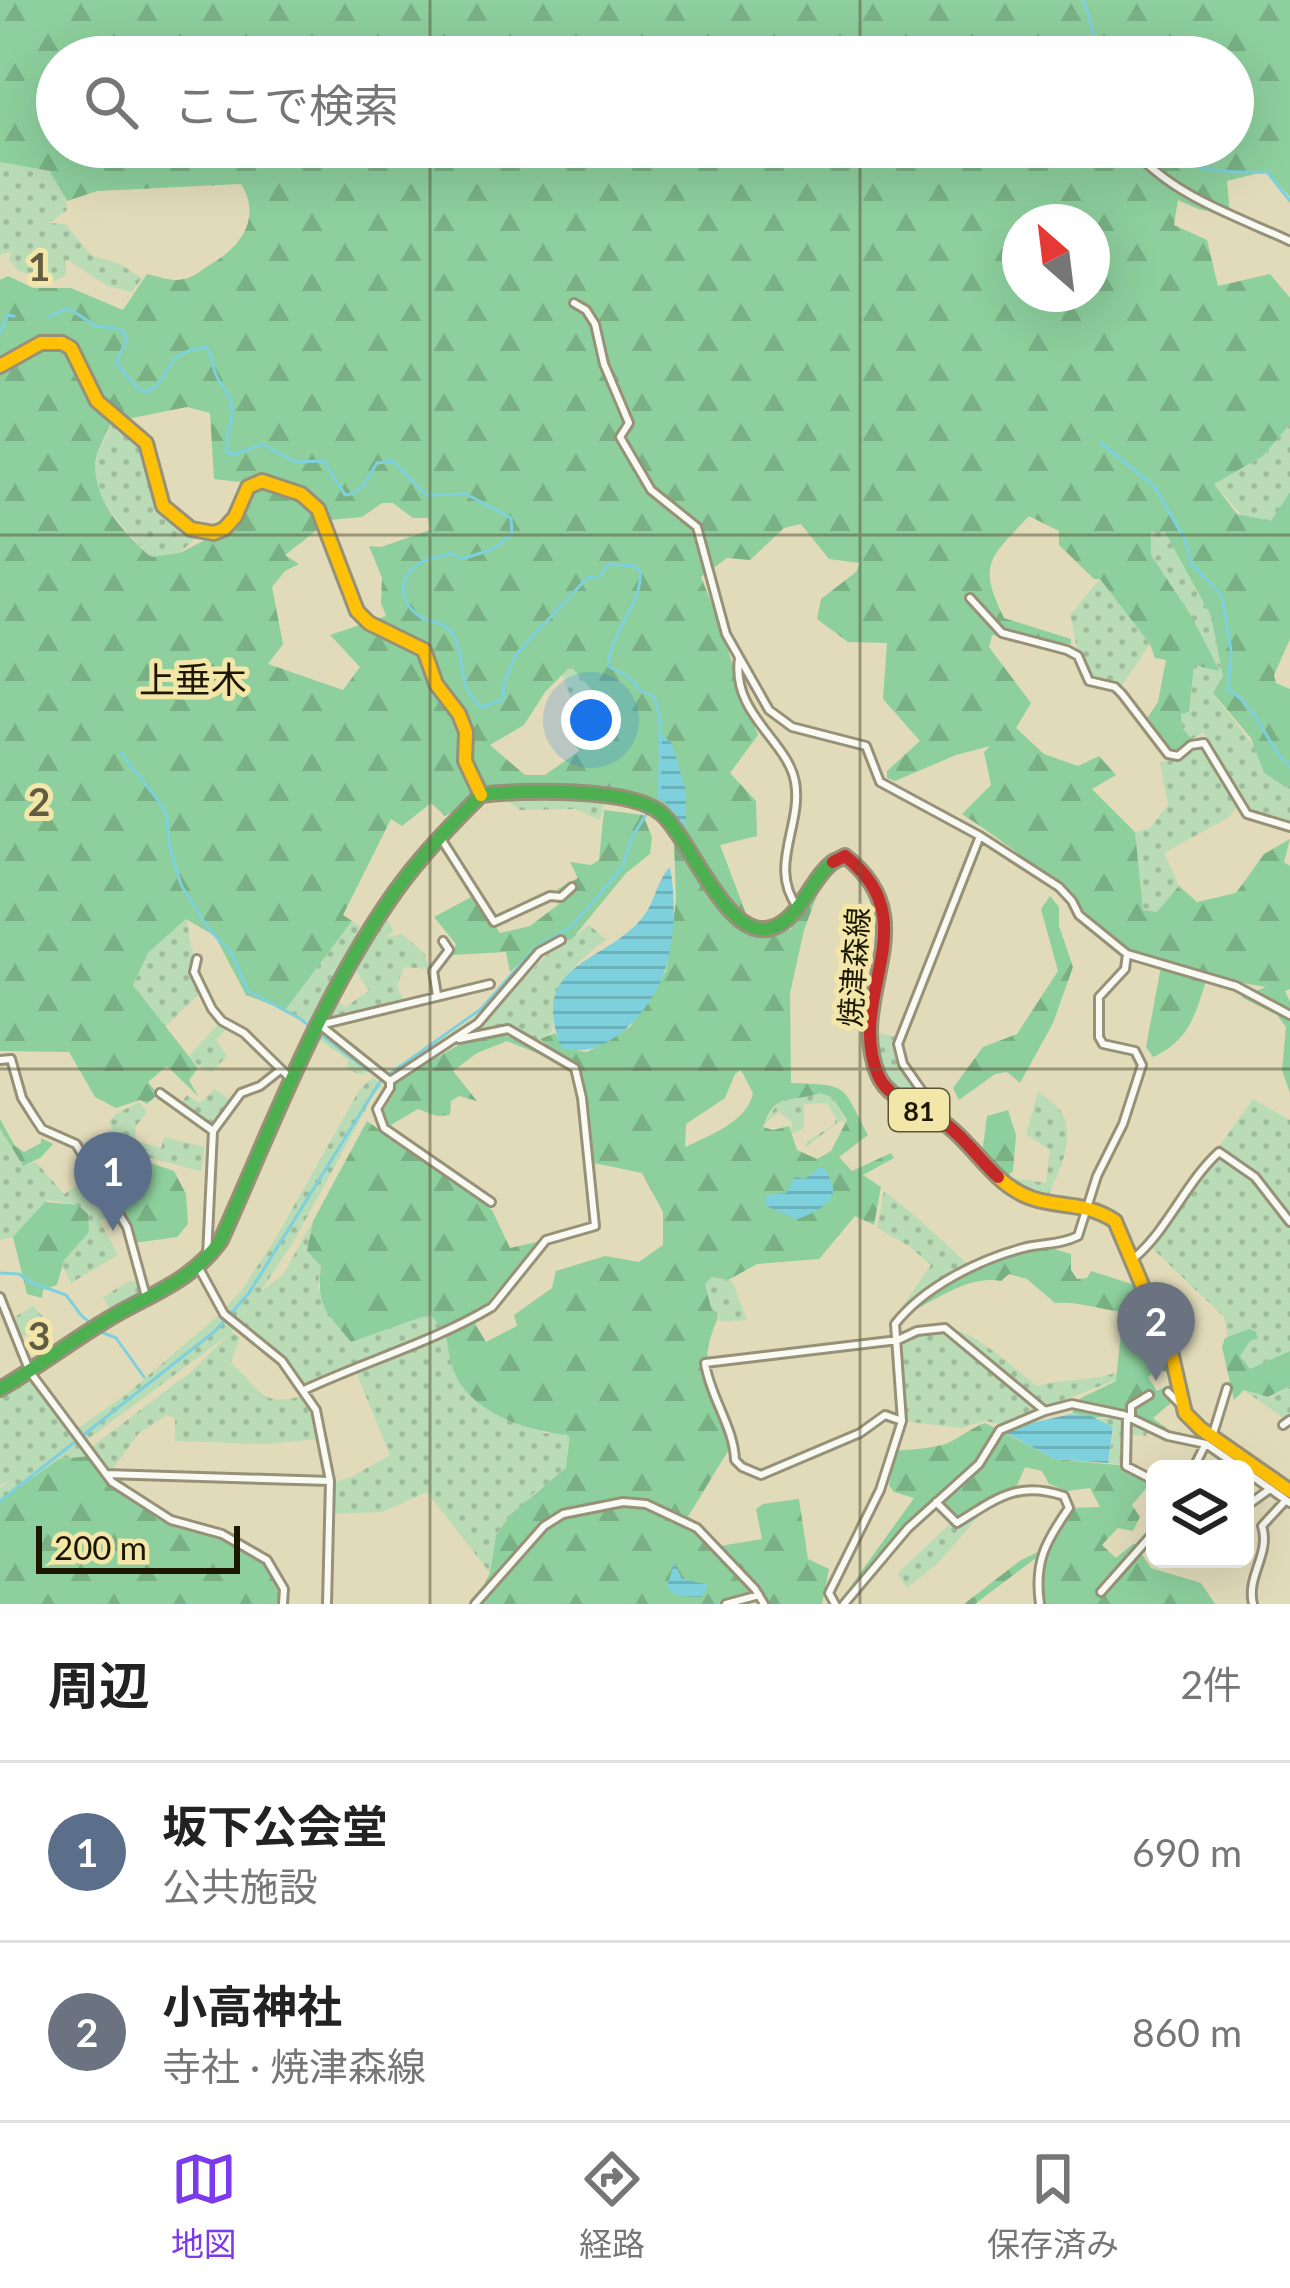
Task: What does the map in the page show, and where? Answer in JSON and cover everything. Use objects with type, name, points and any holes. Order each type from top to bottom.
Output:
[{"type":"main road","points":[[0,366],[36,343],[70,346],[94,398],[137,431],[149,448],[159,501],[179,524],[206,533],[221,530],[233,521],[248,487],[262,481],[302,494],[318,508],[357,611],[424,650],[436,684],[459,714],[466,732],[465,761],[482,795],[395,888],[367,929],[204,1265],[0,1389]]},
{"type":"main road","name":"焼津森線","points":[[482,795],[554,793],[646,802],[660,812],[739,921],[760,929],[771,928],[798,908],[819,869],[839,857],[854,860],[878,881],[885,906],[872,1038],[874,1064],[890,1092],[943,1122],[1014,1191],[1049,1206],[1089,1208]]},
{"type":"main road","points":[[1089,1208],[1115,1221],[1172,1356],[1192,1422],[1289,1498]]},
{"type":"street","points":[[1154,168],[1171,184],[1223,213],[1290,241]]},
{"type":"street","points":[[574,302],[596,324],[604,364],[629,423],[620,437],[651,490],[697,527],[711,588],[739,658],[769,710],[782,722],[859,741],[869,752],[880,782],[980,836],[1058,887],[1078,915],[1127,954],[1236,986],[1290,1015]]},
{"type":"street","points":[[970,598],[1002,633],[1078,656],[1089,681],[1115,687],[1168,754],[1178,756],[1191,745],[1204,743],[1247,814],[1290,827]]},
{"type":"street","points":[[739,658],[743,694],[795,777],[795,812],[784,853],[792,900],[798,908]]},
{"type":"street","points":[[440,836],[494,922],[550,896],[561,897],[572,887]]},
{"type":"street","points":[[943,1122],[903,1064],[898,1044],[980,836]]},
{"type":"street","points":[[388,1080],[459,1039],[501,1000],[539,952],[561,940]]},
{"type":"street","points":[[437,995],[433,971],[449,950],[442,941]]},
{"type":"street","points":[[1127,954],[1125,969],[1099,997],[1099,1037],[1103,1044],[1135,1051],[1142,1065],[1123,1124],[1096,1176],[1078,1236],[1012,1251],[935,1287],[895,1324],[902,1421],[880,1490],[829,1593],[839,1604],[908,1528],[979,1464],[1000,1430],[1045,1411],[1072,1404],[1129,1417],[1187,1443],[1209,1438]]},
{"type":"street","points":[[197,959],[194,972],[212,1009],[295,1081]]},
{"type":"street","points":[[318,1031],[490,984]]},
{"type":"street","points":[[304,1390],[367,1360],[434,1337],[492,1307],[546,1240],[595,1226],[575,1069],[508,1029],[459,1039]]},
{"type":"street","points":[[318,1031],[388,1080],[390,1088],[377,1109],[384,1128],[490,1202]]},
{"type":"street","points":[[0,1060],[11,1059],[22,1098],[42,1129],[76,1144],[127,1227],[147,1300]]},
{"type":"street","points":[[279,1071],[260,1087],[241,1093],[213,1131],[204,1265],[224,1314],[266,1345],[316,1410],[329,1480],[327,1604]]},
{"type":"street","points":[[160,1093],[213,1131]]},
{"type":"street","points":[[1133,1259],[1149,1245],[1173,1206],[1219,1152],[1267,1188],[1290,1222]]},
{"type":"street","points":[[0,1297],[30,1372],[120,1490],[171,1520],[223,1534],[267,1560],[284,1589],[283,1604]]},
{"type":"street","points":[[902,1421],[885,1415],[860,1433],[761,1475],[735,1460],[734,1443],[713,1401],[705,1363],[898,1340],[917,1331],[945,1328],[1045,1411]]},
{"type":"street","points":[[1198,1460],[1227,1388]]},
{"type":"street","points":[[1168,1392],[1184,1407]]},
{"type":"street","points":[[1146,1476],[1126,1466],[1131,1406],[1150,1395]]},
{"type":"street","points":[[1209,1438],[1233,1460]]},
{"type":"street","points":[[106,1474],[329,1480]]},
{"type":"street","points":[[1252,1604],[1255,1569],[1265,1549],[1262,1526],[1289,1498],[1254,1477]]},
{"type":"street","points":[[936,1502],[957,1523],[1014,1492],[1038,1487],[1064,1496],[1069,1508],[1042,1553],[1036,1585],[1040,1604]]},
{"type":"street","points":[[1254,1501],[1270,1489]]},
{"type":"street","points":[[475,1604],[544,1526],[562,1514],[623,1502],[646,1504],[697,1528],[764,1604]]},
{"type":"street","points":[[1101,1592],[1146,1541]]},
{"type":"street","points":[[726,1604],[759,1595]]},
{"type":"green space","points":[[0,0],[1290,0],[1290,197],[1267,171],[1227,181],[1230,216],[1178,200],[1174,225],[1207,240],[1218,286],[1270,274],[1290,298],[1290,424],[1263,456],[1214,484],[1237,514],[1271,521],[1290,492],[1290,639],[1274,675],[1276,683],[1290,689],[1290,785],[1285,787],[1264,773],[1251,738],[1213,693],[1223,676],[1211,616],[1165,532],[1151,532],[1151,555],[1220,671],[1194,665],[1189,712],[1181,714],[1182,728],[1192,739],[1179,751],[1168,748],[1148,717],[1158,702],[1166,660],[1155,658],[1150,644],[1100,579],[1094,579],[1059,545],[1059,531],[1029,516],[997,552],[991,585],[1004,618],[1071,639],[1071,644],[992,635],[989,647],[1031,703],[1016,728],[1044,754],[1078,766],[1099,756],[1116,775],[1092,789],[1135,832],[1143,910],[1157,912],[1179,886],[1197,902],[1236,893],[1264,854],[1290,839],[1284,862],[1290,866],[1290,989],[1285,991],[1290,1002],[1290,1093],[1282,1070],[1286,1027],[1277,1015],[1241,997],[1266,987],[1207,977],[1183,1034],[1153,1057],[1146,1047],[1162,961],[1143,959],[1110,941],[1038,869],[962,814],[991,785],[984,752],[990,746],[895,781],[887,778],[887,771],[920,741],[883,699],[887,643],[848,642],[817,619],[821,599],[856,572],[860,563],[829,559],[801,524],[784,528],[750,560],[727,558],[701,577],[758,735],[730,773],[756,801],[757,836],[720,845],[751,927],[773,934],[791,929],[809,891],[827,869],[804,930],[790,993],[791,1083],[834,1087],[847,1097],[868,1135],[839,1157],[852,1171],[891,1153],[894,1158],[863,1175],[881,1187],[874,1225],[855,1216],[819,1259],[757,1264],[728,1280],[712,1277],[705,1284],[718,1318],[708,1352],[709,1382],[734,1443],[688,1516],[720,1546],[762,1539],[756,1509],[799,1499],[808,1559],[829,1569],[822,1604],[769,1604],[760,1588],[726,1604],[474,1604],[490,1573],[496,1535],[511,1514],[566,1468],[570,1435],[517,1424],[470,1395],[452,1365],[445,1334],[430,1314],[351,1342],[325,1308],[321,1266],[307,1251],[313,1221],[367,1121],[492,1210],[510,1248],[546,1240],[493,1295],[475,1324],[486,1342],[517,1326],[514,1315],[552,1288],[556,1271],[605,1256],[639,1262],[663,1245],[663,1212],[642,1173],[594,1163],[587,1149],[576,1065],[569,1060],[574,1068],[507,1041],[477,1053],[453,1071],[477,1101],[459,1096],[451,1101],[450,1115],[418,1109],[389,1126],[382,1113],[395,1092],[393,1083],[462,1043],[499,1035],[566,1060],[540,1039],[555,1033],[564,1048],[587,1052],[630,1027],[666,971],[676,901],[674,841],[638,798],[494,787],[445,816],[431,803],[402,826],[391,819],[343,915],[352,921],[285,1010],[246,995],[215,936],[186,919],[148,953],[133,985],[198,1068],[189,1080],[198,1096],[167,1066],[148,1082],[158,1094],[147,1104],[140,1100],[116,1108],[95,1097],[69,1052],[0,1051],[0,280],[8,276],[33,288],[71,288],[123,310],[147,274],[181,280],[195,275],[231,249],[249,219],[241,184],[97,191],[67,201],[50,171],[0,162]],"holes":[[[187,407],[210,413],[214,479],[240,482],[247,503],[237,523],[180,553],[151,557],[107,506],[95,463],[112,422]],[[382,503],[393,503],[413,518],[428,518],[430,530],[381,547],[369,546],[382,578],[381,603],[386,616],[330,635],[360,667],[343,690],[268,664],[283,644],[272,587],[285,571],[299,564],[285,555],[330,520],[362,517]],[[571,666],[617,723],[573,741],[579,751],[545,775],[525,775],[490,745],[524,725],[545,692]],[[741,1070],[753,1093],[744,1112],[685,1147],[686,1124],[725,1098]],[[820,1093],[832,1097],[847,1120],[831,1151],[817,1159],[797,1150],[789,1126],[763,1127],[773,1108],[785,1100]]]},
{"type":"green space","points":[[0,162],[50,171],[64,194],[67,210],[49,223],[65,224],[92,256],[118,263],[142,278],[132,292],[108,286],[66,259],[66,275],[50,283],[18,270],[9,260],[12,251],[0,255]]},
{"type":"green space","points":[[113,423],[140,446],[162,517],[194,539],[180,553],[151,557],[100,493],[96,463]]},
{"type":"green space","points":[[1290,424],[1290,569],[1214,484],[1263,456]]},
{"type":"green space","points":[[1151,531],[1165,531],[1211,616],[1223,676],[1213,694],[1255,747],[1264,773],[1284,787],[1290,785],[1290,825],[1254,813],[1203,732],[1192,739],[1182,728],[1181,713],[1189,712],[1194,664],[1220,669],[1151,555]]},
{"type":"green space","points":[[1100,579],[1150,644],[1120,688],[1086,673],[1070,615]]},
{"type":"green space","points":[[571,666],[618,724],[588,735],[578,716],[600,704],[577,714],[572,700],[580,695],[571,698],[562,674]]},
{"type":"green space","points":[[1201,746],[1238,805],[1229,817],[1164,853],[1179,886],[1157,912],[1143,910],[1135,832],[1150,828],[1168,805],[1160,762],[1181,759]]},
{"type":"green space","points":[[555,796],[604,804],[600,820],[575,809],[520,810],[503,798]]},
{"type":"green space","points":[[604,810],[643,815],[652,837],[650,854],[626,873],[572,939],[534,950],[510,972],[506,952],[452,955],[456,944],[434,917],[473,896],[500,933],[530,926],[559,904],[558,889],[578,878],[570,862],[591,865],[599,860]]},
{"type":"green space","points":[[1050,896],[1059,907],[1059,926],[1073,967],[1053,1023],[1020,1083],[1007,1072],[995,1074],[959,1100],[953,1088],[983,1047],[1017,1034],[1058,971],[1041,909]]},
{"type":"green space","points":[[384,915],[394,931],[386,937],[402,934],[424,953],[430,969],[404,967],[397,986],[403,999],[329,1019],[338,1000],[345,1007],[369,991],[354,967]]},
{"type":"green space","points":[[187,919],[197,959],[193,971],[198,995],[165,1027],[133,985],[148,953]]},
{"type":"green space","points":[[352,921],[360,927],[313,1025],[285,1010]]},
{"type":"green space","points":[[589,925],[606,939],[581,960],[560,988],[552,1032],[538,1040],[508,1029],[474,1032],[542,960]]},
{"type":"green space","points":[[220,1022],[227,1028],[216,1040],[227,1056],[212,1072],[189,1056]]},
{"type":"green space","points":[[322,1031],[373,1069],[361,1075],[347,1069],[348,1060],[320,1040]]},
{"type":"green space","points":[[878,1033],[896,1037],[898,1060],[935,1113],[890,1084],[881,1064]]},
{"type":"green space","points":[[373,1077],[383,1086],[374,1094],[295,1239],[261,1291],[283,1275],[313,1221],[307,1251],[321,1265],[318,1287],[351,1341],[430,1313],[543,1433],[570,1434],[568,1471],[534,1493],[496,1534],[490,1573],[427,1492],[382,1512],[333,1514],[335,1482],[390,1455],[354,1367],[307,1385],[268,1342],[238,1323],[231,1333],[240,1337],[231,1363],[269,1397],[303,1396],[319,1439],[266,1444],[175,1441],[175,1418],[167,1415],[139,1433],[112,1470],[98,1462],[90,1448],[191,1372],[228,1335],[83,1443],[90,1456],[59,1459],[0,1503],[0,1488],[11,1479],[0,1485],[0,1396],[31,1380],[70,1434],[129,1392],[220,1314],[243,1288],[360,1089]]},
{"type":"green space","points":[[215,1089],[230,1100],[212,1127],[181,1103],[187,1095],[200,1103]]},
{"type":"green space","points":[[1038,1092],[1060,1110],[1067,1133],[1064,1157],[1045,1203],[1021,1192],[1005,1177],[1046,1183],[1050,1150],[1026,1134]]},
{"type":"green space","points":[[821,1093],[832,1097],[847,1123],[840,1121],[804,1148],[835,1124],[827,1103],[804,1104],[804,1128],[790,1135],[792,1122],[779,1112],[763,1125],[780,1100]]},
{"type":"green space","points":[[1253,1099],[1290,1120],[1290,1351],[1250,1369],[1228,1339],[1224,1317],[1149,1245]]},
{"type":"green space","points":[[139,1102],[147,1112],[136,1126],[135,1140],[161,1148],[164,1137],[205,1147],[201,1171],[139,1155],[135,1141],[137,1156],[126,1173],[105,1183],[83,1143],[91,1139],[104,1157],[112,1155],[105,1152],[100,1135],[112,1129],[109,1122],[116,1114]]},
{"type":"green space","points":[[1008,1110],[1016,1135],[1013,1171],[1007,1176],[982,1154],[987,1116]]},
{"type":"green space","points":[[0,1119],[15,1146],[24,1152],[41,1143],[41,1138],[53,1144],[40,1158],[23,1166],[0,1128]]},
{"type":"green space","points":[[0,1127],[22,1166],[36,1162],[64,1194],[76,1186],[81,1193],[95,1183],[114,1209],[100,1221],[118,1255],[71,1283],[61,1263],[89,1232],[78,1205],[48,1200],[13,1237],[0,1240]]},
{"type":"green space","points":[[136,1158],[174,1171],[186,1194],[188,1224],[177,1237],[134,1243],[104,1186]]},
{"type":"green space","points":[[884,1191],[972,1269],[927,1289],[888,1327],[931,1265],[877,1228]]},
{"type":"green space","points":[[45,1202],[78,1205],[88,1214],[89,1232],[64,1260],[57,1285],[43,1290],[42,1298],[27,1294],[13,1237]]},
{"type":"green space","points":[[1047,1247],[1071,1254],[1071,1270],[1077,1279],[1087,1278],[1091,1271],[1138,1286],[1174,1375],[1158,1369],[1148,1377],[1157,1391],[1175,1382],[1179,1396],[1153,1418],[1171,1432],[1126,1414],[1093,1418],[1072,1413],[1081,1398],[1116,1381],[1128,1312],[1055,1303],[1027,1279],[1009,1274],[1001,1281],[965,1285],[908,1314],[973,1271]]},
{"type":"green space","points":[[712,1277],[732,1281],[747,1320],[722,1322],[712,1310],[705,1284]]},
{"type":"green space","points":[[129,1281],[137,1282],[140,1293],[110,1309],[103,1297]]},
{"type":"green space","points":[[33,1306],[53,1328],[43,1337],[36,1329],[22,1337],[15,1317]]},
{"type":"green space","points":[[946,1327],[982,1343],[1037,1386],[1117,1372],[1116,1380],[1001,1424],[984,1421],[961,1428],[902,1421],[903,1343],[918,1333]]},
{"type":"green space","points":[[1249,1329],[1258,1338],[1240,1356],[1250,1369],[1290,1351],[1290,1386],[1268,1397],[1244,1390],[1234,1400],[1222,1347],[1225,1338]]},
{"type":"green space","points":[[1290,1386],[1290,1418],[1286,1420],[1244,1390],[1269,1398]]},
{"type":"green space","points":[[1126,1417],[1149,1429],[1146,1436],[1127,1434],[1125,1465],[1108,1463],[1114,1428],[1096,1419]]},
{"type":"green space","points":[[985,1423],[1055,1459],[1128,1466],[1146,1475],[1146,1488],[1132,1505],[1140,1517],[1133,1531],[1118,1528],[1102,1545],[1116,1558],[1134,1543],[1146,1568],[1201,1583],[1215,1604],[1040,1604],[1040,1555],[975,1604],[964,1604],[1021,1560],[1044,1549],[1069,1508],[1100,1507],[1090,1488],[1067,1491],[1049,1484],[1042,1471],[1025,1467],[1014,1492],[957,1523],[934,1500],[884,1550],[844,1604],[838,1604],[914,1498],[894,1492],[889,1485],[895,1451],[948,1443]]},
{"type":"green space","points":[[90,1456],[125,1494],[156,1516],[257,1556],[277,1583],[277,1604],[0,1604],[0,1501],[59,1459]]},
{"type":"green space","points":[[985,1509],[938,1563],[907,1588],[897,1574],[954,1520]]},
{"type":"water","points":[[658,733],[671,742],[686,790],[686,828],[660,796]]},
{"type":"water","points":[[670,867],[671,945],[650,1001],[610,1040],[594,1048],[561,1047],[553,1019],[562,981],[643,917]]},
{"type":"water","points":[[819,1167],[826,1170],[833,1189],[820,1208],[797,1219],[764,1205],[767,1195],[786,1193],[795,1177],[805,1179]]},
{"type":"water","points":[[1071,1414],[1091,1416],[1113,1427],[1108,1463],[1055,1459],[1000,1430]]},
{"type":"water","points":[[674,1562],[682,1579],[709,1585],[701,1597],[677,1596],[667,1588]]},
{"type":"waterway","points":[[1084,0],[1094,36]]},
{"type":"waterway","points":[[1206,168],[1267,172],[1290,201]]},
{"type":"waterway","points":[[48,317],[68,308],[96,326],[120,329],[127,338],[116,363],[138,389],[148,392],[174,359],[206,347],[232,406],[228,453],[263,444],[295,462],[324,461],[345,495],[360,488],[377,463],[393,461],[426,495],[466,494],[511,518],[512,534],[493,549],[462,559],[451,553],[427,560],[404,582],[405,598],[415,613],[450,630],[468,689],[481,707],[503,700],[504,682],[516,654],[587,578],[600,576],[608,564],[634,566],[640,571],[637,595],[614,641],[608,666],[654,697],[660,744],[660,796],[655,803]]},
{"type":"waterway","points":[[0,332],[8,315],[14,316]]},
{"type":"waterway","points":[[1101,443],[1154,486],[1184,538],[1192,564],[1222,596],[1231,651],[1228,690],[1248,706],[1290,767]]},
{"type":"waterway","points":[[121,753],[161,804],[181,885],[208,928],[232,954],[248,991],[299,1018],[369,1071]]},
{"type":"waterway","points":[[0,1501],[215,1331],[249,1293],[381,1080],[481,1009],[535,948],[571,927],[622,868],[632,837],[649,810]]},
{"type":"waterway","points":[[0,1273],[19,1274],[66,1295],[99,1331],[116,1338],[144,1377]]},
{"type":"waterway","points":[[1209,1442],[1290,1498]]},
{"type":"traffic: fast","points":[[0,1389],[182,1278],[209,1255],[221,1240],[321,1018],[368,933],[415,866],[481,795],[575,792],[647,805],[673,827],[725,904],[755,928],[781,924],[833,862]]},
{"type":"traffic: slow","points":[[0,366],[41,343],[71,348],[97,401],[146,443],[163,506],[191,529],[214,533],[224,529],[248,487],[262,481],[301,494],[318,509],[357,611],[369,623],[424,650],[436,684],[459,714],[466,732],[465,761],[481,795]]},
{"type":"traffic: slow","points":[[998,1177],[1028,1197],[1086,1208],[1115,1221],[1172,1356],[1185,1413],[1290,1491]]},
{"type":"traffic: jam","points":[[833,862],[845,856],[869,881],[881,907],[884,933],[871,1016],[878,1075],[896,1096],[954,1131],[998,1177]]},
{"type":"place","name":"坂下公会堂","points":[[113,1231]]},
{"type":"place","name":"小高神社","points":[[1156,1381]]},
{"type":"district","name":"上垂木","points":[[193,679]]}]
